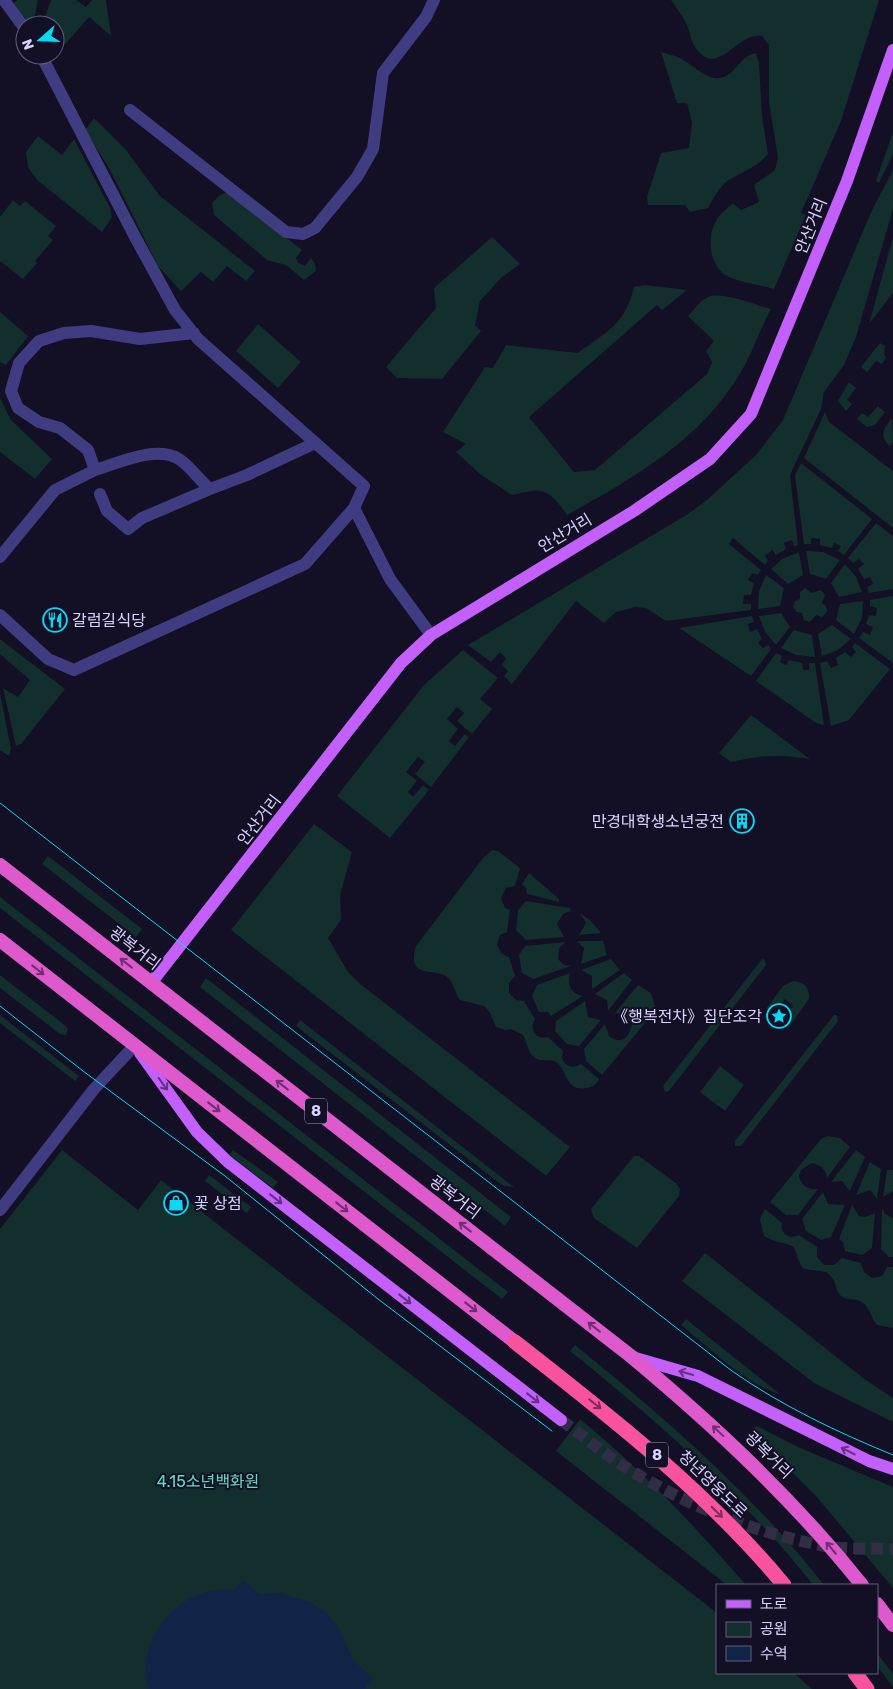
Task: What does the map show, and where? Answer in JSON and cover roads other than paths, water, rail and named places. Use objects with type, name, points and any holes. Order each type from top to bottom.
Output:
[{"type":"highway","name":"광복거리","points":[[0,865],[632,1357],[697,1411],[759,1468],[810,1523],[861,1584]]},
{"type":"highway","name":"8","points":[[0,940],[516,1342]]},
{"type":"highway","name":"청년영웅도로","points":[[516,1342],[658,1456],[718,1512],[783,1584]]},
{"type":"highway","points":[[878,1605],[893,1625]]},
{"type":"highway","points":[[856,1674],[867,1689]]},
{"type":"main road","name":"안산거리","points":[[151,983],[300,795],[373,697],[401,663],[430,635],[634,511],[710,459],[751,414],[847,181],[893,50]]},
{"type":"main road","points":[[135,1045],[197,1132],[228,1162],[561,1420]]},
{"type":"main road","points":[[632,1357],[698,1376],[869,1461],[893,1469]]},
{"type":"street","points":[[4,0],[15,15]]},
{"type":"street","points":[[130,110],[286,232],[303,234],[315,228],[357,177],[366,162],[373,149],[383,73],[426,17],[434,0]]},
{"type":"street","points":[[0,615],[48,659],[74,670],[304,564],[354,508],[364,486],[194,333],[175,310],[46,65]]},
{"type":"street","points":[[95,470],[88,450],[67,433],[60,428],[39,422],[18,408],[11,391],[18,363],[39,341],[64,333],[91,331],[140,339],[194,333]]},
{"type":"street","points":[[100,494],[107,511],[128,529],[142,518],[247,475],[315,443]]},
{"type":"street","points":[[0,557],[55,490],[95,470],[145,456],[164,454],[179,460],[210,489]]},
{"type":"street","points":[[354,508],[390,579],[430,635]]},
{"type":"street","points":[[0,1210],[94,1089],[135,1045]]},
{"type":"water","points":[[243,1580],[260,1594],[279,1593],[309,1602],[327,1613],[340,1630],[353,1661],[373,1678],[364,1689],[149,1689],[146,1674],[150,1644],[166,1619],[189,1599],[211,1591],[234,1590]]},
{"type":"tunnel","points":[[561,1420],[609,1456],[648,1481],[721,1516],[772,1534],[825,1546],[893,1549]]},
{"type":"tram line","points":[[0,803],[732,1371],[770,1396],[810,1418],[893,1455]]},
{"type":"tram line","points":[[0,1006],[83,1071],[225,1176],[378,1299],[552,1431]]},
{"type":"place","name":"갈럼길식당","points":[[55,620]]},
{"type":"place","name":"만경대학생소년궁전","points":[[742,821]]},
{"type":"place","name":"《행복전차》집단조각","points":[[779,1016]]},
{"type":"place","name":"꽃 상점","points":[[176,1203]]},
{"type":"park label","name":"4.15소년백화원","points":[[208,1481]]}]
